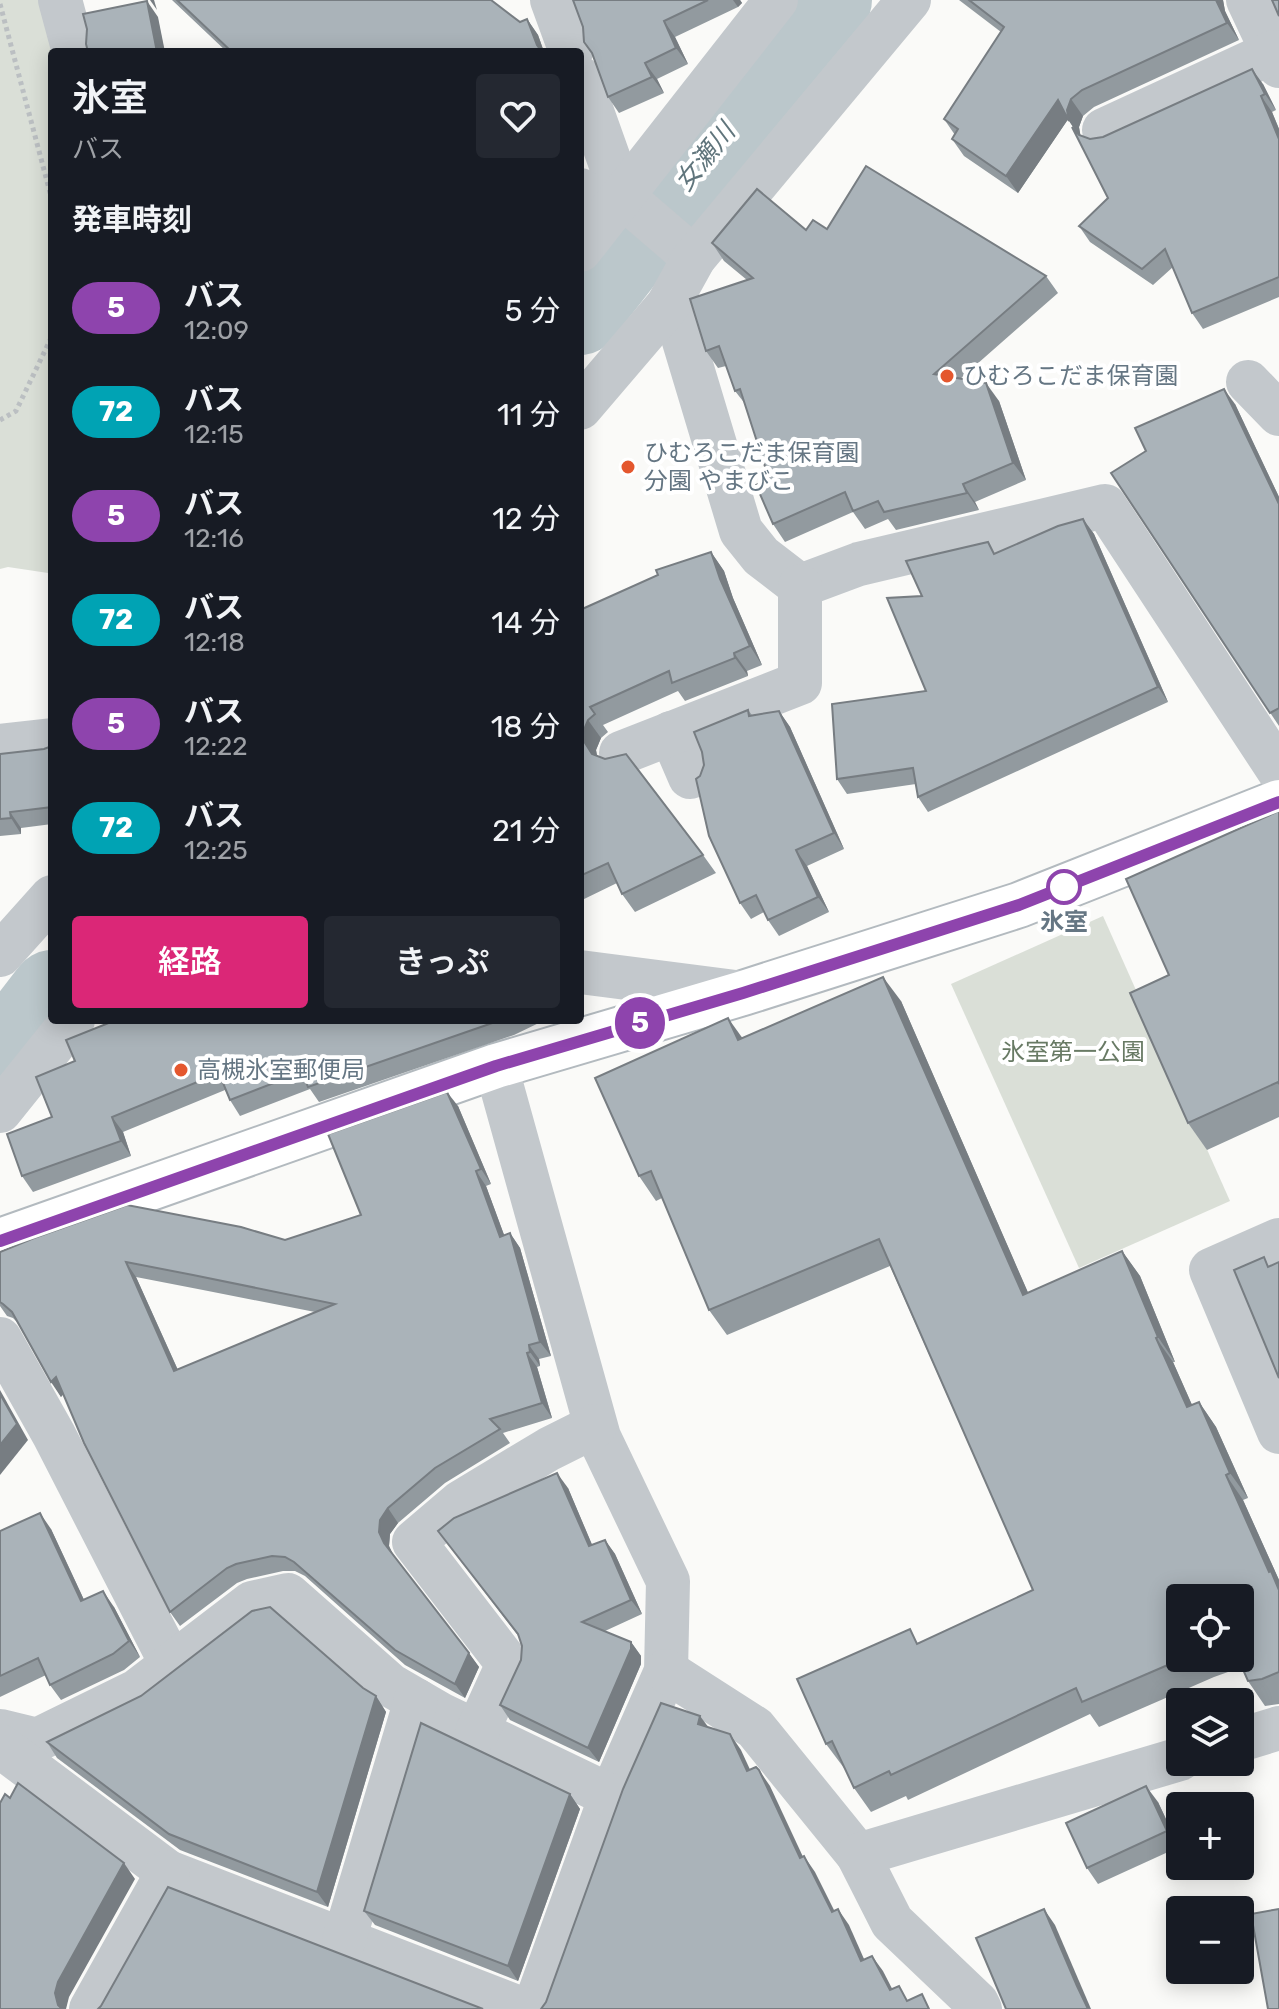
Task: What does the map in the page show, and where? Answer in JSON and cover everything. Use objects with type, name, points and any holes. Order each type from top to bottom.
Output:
[{"type":"main road","points":[[0,1241],[496,1066],[743,993],[1019,905],[1279,802]]},
{"type":"street","points":[[60,0],[73,48]]},
{"type":"street","points":[[552,0],[570,48]]},
{"type":"street","points":[[584,242],[604,199],[776,0]]},
{"type":"street","points":[[584,403],[668,305],[694,258],[909,0]]},
{"type":"street","points":[[1104,130],[1276,59],[1248,0]]},
{"type":"street","points":[[584,98],[604,199],[694,258]]},
{"type":"street","points":[[668,305],[675,312],[741,531],[761,556],[800,586]]},
{"type":"street","points":[[1248,382],[1279,414]]},
{"type":"street","points":[[800,586],[859,564],[1105,506],[1279,771]]},
{"type":"street","points":[[621,753],[800,683],[800,586]]},
{"type":"street","points":[[671,733],[690,777]]},
{"type":"street","points":[[0,746],[48,740]]},
{"type":"street","points":[[0,955],[48,901]]},
{"type":"street","points":[[584,973],[743,993]]},
{"type":"street","points":[[0,1111],[70,1024]]},
{"type":"street","points":[[496,1066],[595,1426],[668,1581],[666,1671],[611,1796],[534,2009]]},
{"type":"street","points":[[1279,1240],[1211,1270],[1279,1432]]},
{"type":"street","points":[[0,1339],[54,1435],[172,1665]]},
{"type":"street","points":[[477,1732],[508,1664],[414,1542],[461,1502],[549,1449],[595,1426]]},
{"type":"street","points":[[0,1731],[37,1740],[137,1691],[252,1603],[288,1595],[390,1685],[440,1714],[611,1796]]},
{"type":"street","points":[[666,1671],[755,1728],[858,1855],[892,1922],[980,2009]]},
{"type":"street","points":[[344,1940],[416,1700]]},
{"type":"street","points":[[1254,1736],[1279,1728]]},
{"type":"street","points":[[0,1746],[168,1872],[522,2009]]},
{"type":"street","points":[[858,1855],[1166,1763]]},
{"type":"street","points":[[91,2009],[168,1872]]},
{"type":"path","points":[[0,4],[48,185]]},
{"type":"path","points":[[0,420],[16,411],[48,344]]},
{"type":"green space","points":[[0,0],[41,0],[51,48],[48,48],[48,573],[8,567],[0,569]]},
{"type":"green space","name":"氷室第一公園","points":[[1103,916],[1230,1201],[1079,1268],[951,984]]},
{"type":"building","points":[[177,0],[491,0],[520,22],[527,19],[539,48],[228,48]]},
{"type":"building","points":[[573,0],[708,0],[664,21],[676,48],[645,63],[652,77],[608,97],[592,53],[584,42],[583,27]]},
{"type":"building","points":[[969,0],[1216,0],[1227,23],[1082,90],[1071,99],[1067,110],[1069,121],[1058,100],[1006,176],[952,139],[958,129],[944,119],[1004,27]]},
{"type":"building","points":[[1272,0],[1279,0],[1279,16]]},
{"type":"building","points":[[147,1],[156,48],[87,48],[83,14]]},
{"type":"building","points":[[1252,69],[1265,94],[1261,96],[1279,139],[1279,277],[1192,313],[1165,249],[1142,269],[1079,226],[1108,198],[1072,127],[1079,135],[1090,139],[1103,137]]},
{"type":"building","points":[[866,166],[1046,276],[934,374],[986,383],[1013,463],[963,484],[967,493],[884,512],[878,501],[853,511],[845,492],[773,524],[756,485],[769,479],[740,389],[735,391],[719,346],[706,351],[690,299],[753,278],[712,243],[757,189],[806,230],[813,220],[827,229]]},
{"type":"building","points":[[1224,389],[1279,504],[1279,708],[1270,713],[1111,473],[1146,451],[1135,428]]},
{"type":"building","points":[[1083,519],[1158,687],[918,797],[913,768],[837,779],[832,704],[926,691],[887,598],[922,596],[906,561],[988,542],[994,554],[1058,526]]},
{"type":"building","points":[[711,552],[750,646],[734,653],[735,658],[672,683],[669,671],[590,707],[595,714],[584,730],[584,608],[658,575],[656,570]]},
{"type":"building","points":[[748,710],[749,716],[779,711],[834,833],[796,850],[818,897],[768,920],[756,895],[740,903],[709,836],[696,779],[704,765],[694,732]]},
{"type":"building","points":[[584,738],[592,754],[605,759],[626,754],[703,855],[622,894],[608,863],[584,874]]},
{"type":"building","points":[[48,748],[48,807],[10,812],[11,818],[0,819],[0,754]]},
{"type":"building","points":[[1279,811],[1279,1084],[1188,1123],[1130,993],[1169,975],[1126,879]]},
{"type":"building","points":[[883,977],[1023,1295],[1122,1251],[1187,1407],[1199,1402],[1230,1473],[1226,1475],[1279,1590],[1279,1672],[1248,1681],[1244,1672],[1254,1672],[1254,1584],[1166,1584],[1166,1666],[1082,1702],[1076,1688],[891,1775],[889,1771],[854,1788],[832,1741],[826,1744],[797,1679],[910,1629],[917,1644],[1033,1590],[879,1239],[709,1310],[651,1171],[639,1176],[595,1078],[728,1018],[738,1040]]},
{"type":"building","points":[[106,1024],[489,1024],[308,1087],[302,1072],[230,1100],[219,1073],[112,1117],[121,1141],[22,1176],[7,1134],[52,1117],[36,1077],[75,1061],[66,1040]]},
{"type":"building","points":[[447,1092],[481,1169],[476,1171],[500,1237],[510,1233],[540,1342],[529,1345],[530,1352],[527,1353],[542,1403],[490,1419],[500,1429],[435,1468],[388,1508],[380,1520],[379,1532],[384,1543],[469,1653],[455,1684],[395,1650],[285,1557],[272,1556],[227,1568],[170,1612],[84,1443],[56,1377],[51,1382],[12,1312],[0,1302],[0,1252],[127,1205],[241,1227],[285,1240],[361,1215],[328,1134]],"holes":[[[126,1262],[335,1304],[174,1371]]]},
{"type":"building","points":[[1264,1257],[1268,1267],[1279,1262],[1279,1378],[1234,1270]]},
{"type":"building","points":[[0,1394],[17,1424],[0,1445]]},
{"type":"building","points":[[557,1473],[589,1546],[605,1540],[631,1600],[582,1622],[631,1642],[631,1649],[588,1748],[500,1705],[521,1660],[522,1646],[518,1634],[438,1531],[454,1518]]},
{"type":"building","points":[[40,1513],[81,1601],[103,1591],[129,1641],[113,1654],[50,1685],[38,1658],[0,1676],[0,1531]]},
{"type":"building","points":[[270,1607],[376,1696],[317,1892],[169,1834],[47,1742],[141,1696],[252,1611]]},
{"type":"building","points":[[661,1703],[700,1716],[698,1724],[730,1734],[747,1771],[756,1767],[759,1770],[800,1858],[804,1856],[832,1912],[838,1909],[861,1961],[872,1956],[890,1990],[899,1986],[907,2001],[922,1994],[929,2009],[541,2009],[623,1789]]},
{"type":"building","points":[[421,1723],[570,1794],[508,1966],[364,1911]]},
{"type":"building","points":[[18,1783],[124,1863],[58,1982],[55,1993],[62,2009],[0,2009],[0,1803],[5,1794],[10,1798]]},
{"type":"building","points":[[1146,1786],[1166,1831],[1087,1868],[1066,1823]]},
{"type":"building","points":[[168,1887],[483,2009],[98,2009]]},
{"type":"building","points":[[1044,1909],[1088,2009],[1006,2009],[976,1938]]},
{"type":"building","points":[[1279,1909],[1279,2009],[1268,2009],[1254,1931],[1254,1913]]},
{"type":"waterway","name":"女瀬川","points":[[584,309],[779,59],[831,0]]},
{"type":"waterway","name":"女瀬川","points":[[0,1058],[48,996]]},
{"type":"bus line","name":"5","points":[[0,1241],[496,1066],[743,993],[1019,905],[1279,802]]},
{"type":"place","name":"ひむろこだま保育園","points":[[947,376]]},
{"type":"place","name":"ひむろこだま保育園 分園 やまびこ","points":[[628,467]]},
{"type":"place","name":"氷室","points":[[1064,887]]},
{"type":"place","name":"高槻氷室郵便局","points":[[181,1070]]}]
